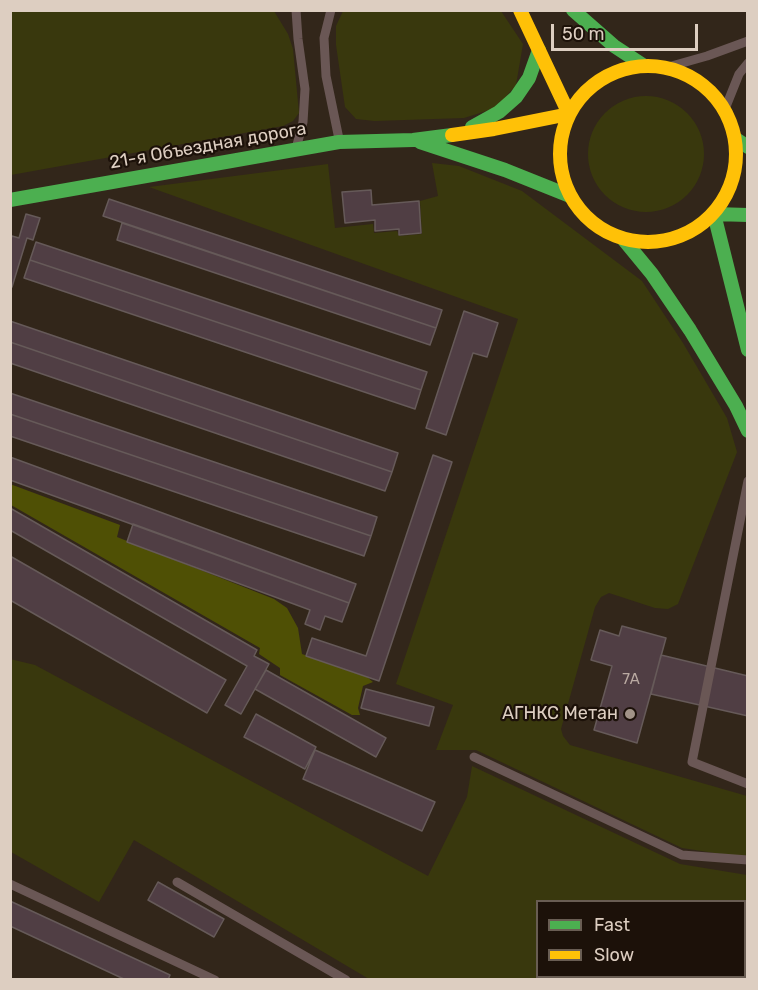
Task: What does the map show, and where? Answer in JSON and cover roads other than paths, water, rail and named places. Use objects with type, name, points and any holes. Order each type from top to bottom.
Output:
[{"type":"main road","points":[[520,10],[569,114]]},
{"type":"main road","points":[[573,10],[614,46],[644,65]]},
{"type":"main road","points":[[413,140],[458,133],[499,112],[516,96],[529,78],[540,50]]},
{"type":"main road","points":[[644,65],[668,67],[701,82],[725,109],[742,143],[729,192],[714,214],[695,230],[673,239],[649,243],[624,240],[603,230],[584,215],[570,196],[560,169],[560,141],[569,114],[587,89],[613,72],[644,65]]},
{"type":"main road","points":[[413,140],[494,129],[569,114]]},
{"type":"main road","name":"21-я Объездная дорога","points":[[10,200],[339,142],[413,140]]},
{"type":"main road","points":[[413,140],[504,170],[570,196]]},
{"type":"main road","points":[[714,214],[747,215]]},
{"type":"main road","points":[[714,214],[747,347]]},
{"type":"main road","points":[[624,240],[652,274],[690,330],[736,406],[747,431]]},
{"type":"main road","points":[[747,288],[743,303],[747,347]]},
{"type":"lane","points":[[297,10],[304,89],[303,122],[297,149]]},
{"type":"lane","points":[[331,10],[324,38],[326,76],[339,142]]},
{"type":"lane","points":[[668,67],[747,41]]},
{"type":"lane","points":[[725,109],[739,74],[747,63]]},
{"type":"lane","points":[[747,481],[692,762],[747,784]]},
{"type":"lane","points":[[474,758],[682,855],[747,860]]},
{"type":"lane","points":[[177,882],[346,980]]},
{"type":"lane","points":[[10,884],[214,980]]},
{"type":"place","name":"АГНКС Метан","points":[[630,714]]}]
